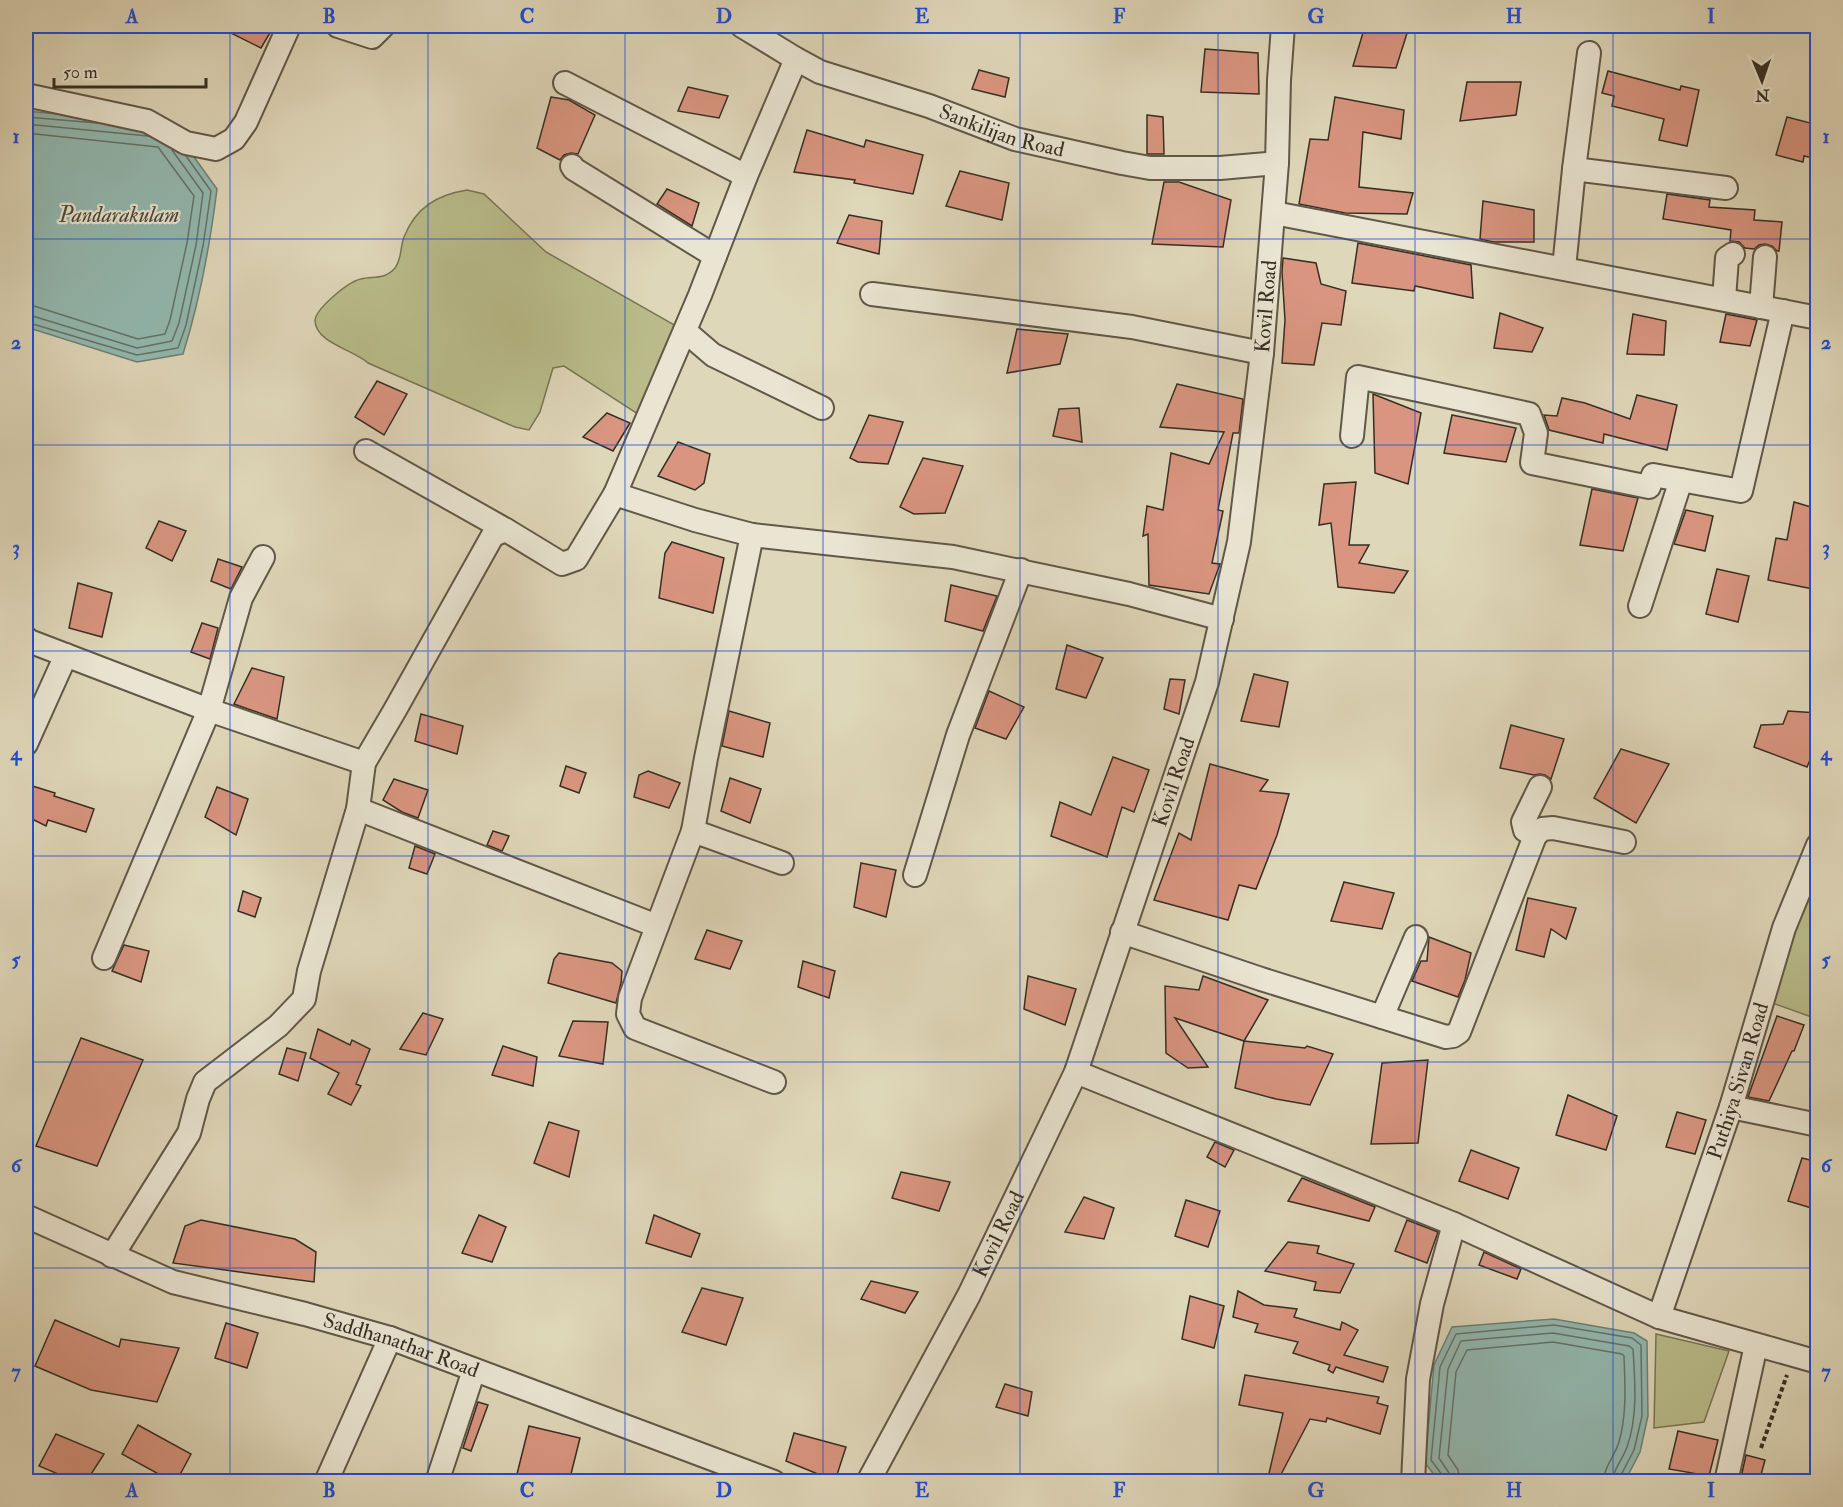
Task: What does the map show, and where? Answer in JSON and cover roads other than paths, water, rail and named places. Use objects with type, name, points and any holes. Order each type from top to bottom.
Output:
[{"type":"street","points":[[26,95],[147,121],[186,143],[216,149],[234,139],[246,122],[289,26]]},
{"type":"street","points":[[338,26],[372,37],[383,26]]},
{"type":"street","name":"Sankilijan Road","points":[[742,26],[796,60],[820,72],[929,105],[1015,139],[1150,168],[1220,168],[1277,163]]},
{"type":"street","name":"Kovil Road","points":[[868,1482],[969,1295],[1076,1072],[1207,682],[1239,542],[1262,353],[1274,213],[1283,26]]},
{"type":"street","points":[[1564,268],[1589,53]]},
{"type":"street","points":[[366,451],[562,564],[576,559],[615,494],[685,331],[746,176],[796,60]]},
{"type":"street","points":[[565,83],[746,176]]},
{"type":"street","points":[[572,166],[715,256]]},
{"type":"street","points":[[1574,169],[1726,188]]},
{"type":"street","points":[[1274,213],[1818,318]]},
{"type":"street","points":[[1724,299],[1727,258],[1733,254]]},
{"type":"street","points":[[1761,307],[1765,256]]},
{"type":"street","points":[[872,294],[1132,327],[1262,353]]},
{"type":"street","points":[[1352,436],[1358,377],[1529,414],[1536,433],[1532,463],[1649,487],[1653,475],[1741,491],[1783,311]]},
{"type":"street","points":[[685,331],[713,355],[822,408]]},
{"type":"street","points":[[1640,606],[1682,480]]},
{"type":"street","points":[[615,494],[695,520],[752,535],[953,557],[1129,594],[1222,619]]},
{"type":"street","points":[[112,1256],[189,1133],[205,1082],[278,1026],[304,999],[312,961],[358,809],[364,763],[492,535],[506,530]]},
{"type":"street","points":[[752,535],[693,831],[630,998],[628,1014],[635,1028],[774,1082]]},
{"type":"street","points":[[104,958],[209,710],[241,598],[263,557]]},
{"type":"street","points":[[915,874],[958,735],[1021,570]]},
{"type":"street","points":[[26,638],[209,710],[364,763]]},
{"type":"street","points":[[26,744],[66,655]]},
{"type":"street","points":[[1535,837],[1525,830],[1522,822],[1540,787]]},
{"type":"street","points":[[358,809],[657,926]]},
{"type":"street","points":[[1122,932],[1382,1017],[1446,1037],[1454,1036],[1459,1032],[1535,837],[1542,829],[1553,828],[1624,842]]},
{"type":"street","points":[[693,831],[782,863]]},
{"type":"street","name":"Puthiya Sivan Road","points":[[1659,1317],[1731,1107],[1784,928],[1818,845]]},
{"type":"street","points":[[1382,1017],[1416,937]]},
{"type":"street","points":[[1076,1072],[1454,1224],[1659,1317],[1818,1362]]},
{"type":"street","points":[[1731,1107],[1818,1125]]},
{"type":"street","name":"Saddhanathar Road","points":[[26,1216],[173,1282],[305,1314],[390,1338],[774,1482]]},
{"type":"street","points":[[1413,1482],[1418,1379],[1432,1304],[1454,1224]]},
{"type":"street","points":[[326,1482],[390,1338]]},
{"type":"street","points":[[1726,1482],[1756,1345]]},
{"type":"street","points":[[436,1482],[474,1370]]},
{"type":"water","name":"Pandarakulam","points":[[26,111],[171,125],[217,189],[204,272],[183,354],[137,362],[26,327]]},
{"type":"water","points":[[1554,1319],[1634,1333],[1647,1341],[1648,1416],[1640,1452],[1625,1481],[1439,1481],[1425,1463],[1434,1365],[1452,1327]]}]
